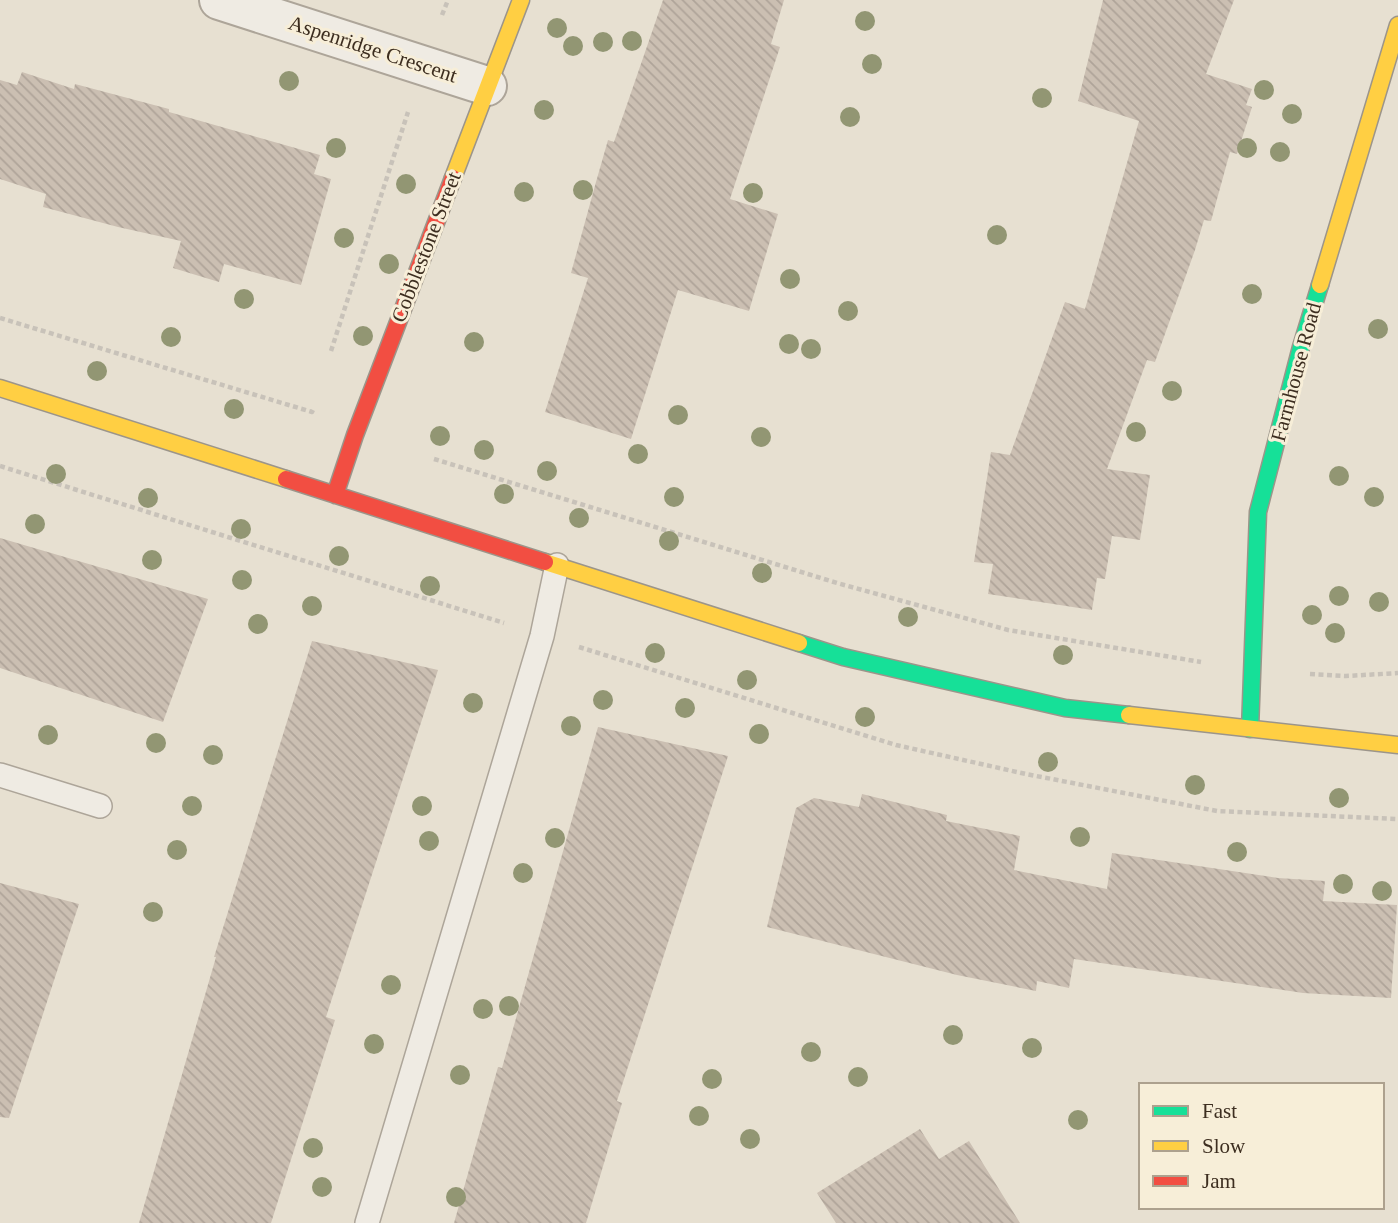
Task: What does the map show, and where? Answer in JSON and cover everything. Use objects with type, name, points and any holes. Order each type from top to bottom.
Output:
[{"type":"street","name":"Aspenridge Crescent","points":[[219,0],[487,86]]},
{"type":"street","name":"Cobblestone Street","points":[[335,495],[355,435],[521,0]]},
{"type":"street","name":"Farmhouse Road","points":[[1251,729],[1258,512],[1301,347],[1398,25]]},
{"type":"street","points":[[0,388],[843,657],[1065,708],[1398,745]]},
{"type":"lane","points":[[367,1223],[542,636],[557,565]]},
{"type":"lane","points":[[0,775],[100,806]]},
{"type":"path","points":[[442,15],[448,0]]},
{"type":"path","points":[[329,360],[408,112]]},
{"type":"path","points":[[0,317],[312,412],[316,399]]},
{"type":"path","points":[[434,459],[836,583],[1009,630],[1200,662]]},
{"type":"path","points":[[0,466],[896,745],[1026,774],[1217,811],[1398,819]]},
{"type":"path","points":[[1310,674],[1346,676],[1398,673]]},
{"type":"building","points":[[663,0],[784,0],[771,44],[780,47],[730,199],[778,214],[749,311],[678,290],[631,439],[545,412],[588,278],[571,273],[608,140],[614,142]]},
{"type":"building","points":[[1103,0],[1234,0],[1206,74],[1252,89],[1246,105],[1252,107],[1237,154],[1230,152],[1211,221],[1204,220],[1155,362],[1147,360],[1107,469],[1150,475],[1140,540],[1112,536],[1105,579],[1097,578],[1092,610],[988,594],[993,564],[974,562],[991,452],[1010,455],[1065,302],[1085,309],[1139,121],[1078,101]]},
{"type":"building","points":[[22,72],[74,89],[75,84],[169,109],[169,112],[320,155],[314,174],[331,179],[301,285],[224,264],[219,282],[173,268],[181,241],[43,207],[46,194],[0,179],[0,80],[17,85]]},
{"type":"building","points":[[0,538],[208,599],[163,722],[0,668]]},
{"type":"building","points":[[312,641],[438,670],[326,1017],[335,1020],[271,1223],[139,1223],[214,957]]},
{"type":"building","points":[[598,727],[728,756],[617,1101],[622,1103],[586,1223],[454,1223],[498,1067],[502,1068]]},
{"type":"building","points":[[862,794],[947,815],[946,821],[1020,836],[1014,870],[1107,889],[1112,853],[1278,878],[1325,881],[1323,901],[1397,905],[1391,998],[1303,993],[1074,959],[1069,988],[1037,981],[1036,991],[957,975],[767,927],[796,808],[814,798],[859,807]]},
{"type":"building","points":[[0,883],[79,904],[9,1118],[0,1117]]},
{"type":"building","points":[[920,1129],[939,1159],[969,1141],[1020,1223],[836,1223],[817,1193]]},
{"type":"traffic: fast","points":[[1250,729],[1258,512],[1320,285]]},
{"type":"traffic: fast","points":[[799,643],[843,657],[1065,708],[1129,715]]},
{"type":"traffic: slow","points":[[453,178],[521,0]]},
{"type":"traffic: slow","points":[[1320,285],[1398,25]]},
{"type":"traffic: slow","points":[[0,388],[286,479]]},
{"type":"traffic: slow","points":[[545,562],[799,643]]},
{"type":"traffic: slow","points":[[1129,715],[1398,745]]},
{"type":"traffic: jam","points":[[335,495],[355,435],[453,178]]},
{"type":"traffic: jam","points":[[286,479],[545,562]]}]
